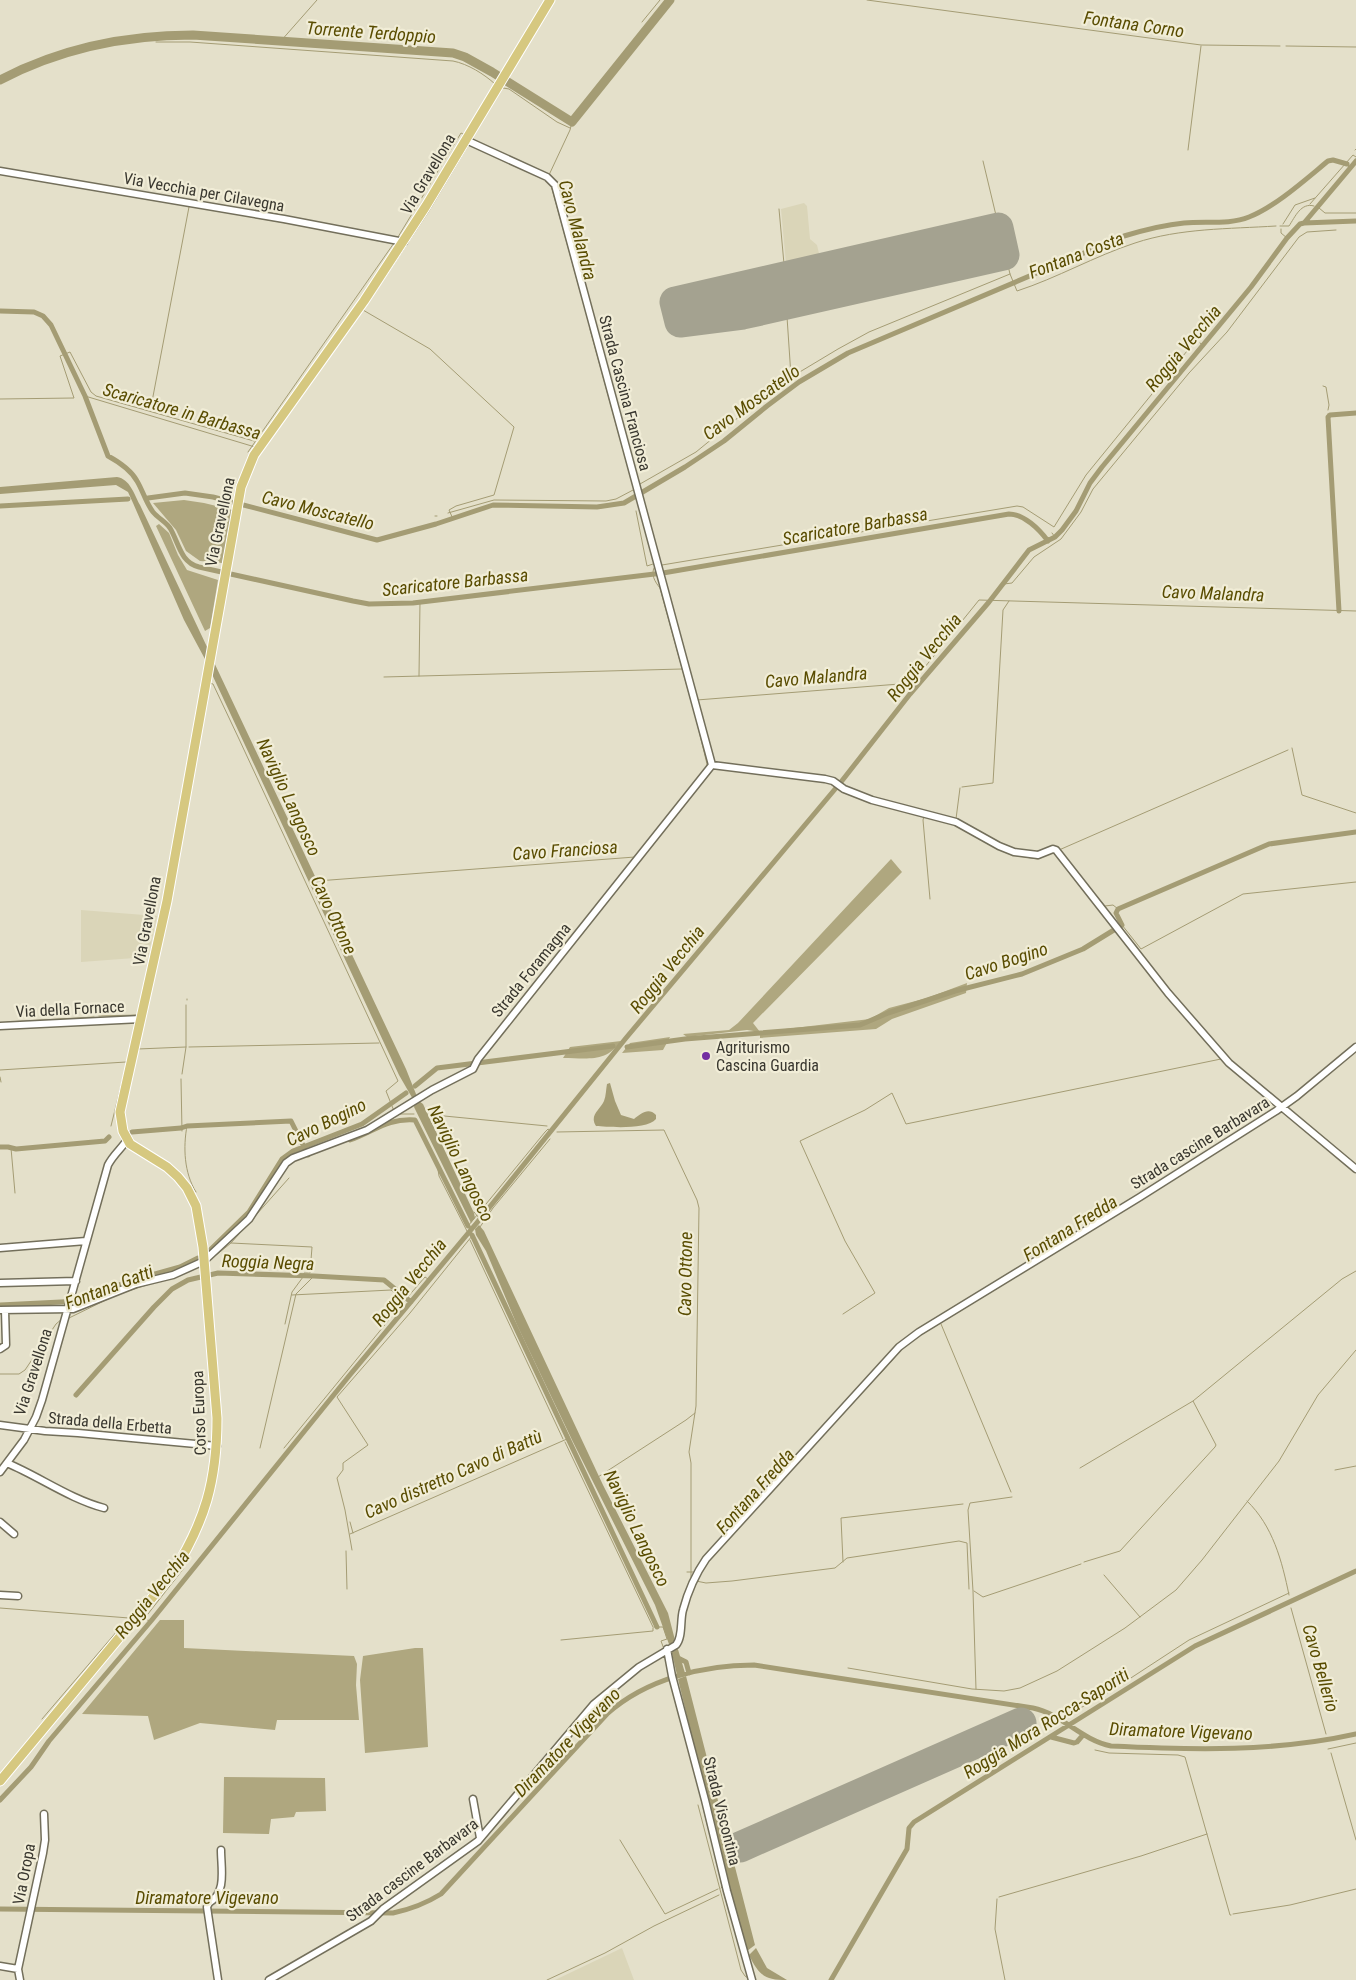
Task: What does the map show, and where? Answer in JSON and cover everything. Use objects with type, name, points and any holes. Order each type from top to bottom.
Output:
[{"type":"main road","name":"Via Gravellona","points":[[132,1145],[123,1131],[120,1119],[121,1103],[167,901],[225,568],[245,473],[259,448],[468,139],[550,0]]},
{"type":"main road","name":"Corso Europa","points":[[0,1781],[172,1574],[189,1548],[209,1497],[217,1446],[217,1418],[204,1261],[196,1206],[187,1188],[167,1167],[132,1145]]},
{"type":"street","name":"Strada Cascina Franciosa","points":[[468,139],[549,177],[555,186],[712,765]]},
{"type":"street","name":"Via Vecchia per Cilavegna","points":[[0,171],[399,240]]},
{"type":"street","points":[[712,765],[825,779],[872,800],[956,822],[999,846],[1014,852],[1038,855],[1053,849],[1056,850],[1168,992],[1229,1063],[1356,1169]]},
{"type":"street","name":"Strada Foramagna","points":[[204,1261],[249,1219],[286,1163],[292,1158],[367,1130],[474,1067],[478,1059],[712,765]]},
{"type":"street","name":"Via della Fornace","points":[[0,1026],[141,1019]]},
{"type":"street","name":"Strada cascine Barbavara","points":[[269,1980],[371,1921],[383,1909],[480,1838],[594,1704],[639,1667],[669,1649],[680,1639],[683,1609],[695,1573],[899,1347],[919,1332],[1140,1198],[1281,1107],[1356,1047]]},
{"type":"street","name":"Via Gravellona","points":[[0,1472],[31,1428],[42,1400],[86,1241],[113,1155],[120,1143],[123,1131]]},
{"type":"street","points":[[113,1155],[132,1145]]},
{"type":"street","points":[[0,1248],[86,1241]]},
{"type":"street","points":[[0,1348],[6,1345],[3,1310],[68,1310],[136,1284],[173,1275],[204,1261]]},
{"type":"street","points":[[0,1283],[76,1281]]},
{"type":"street","name":"Strada della Erbetta","points":[[0,1425],[45,1431],[78,1432],[217,1446]]},
{"type":"street","points":[[7,1463],[30,1473],[75,1498],[104,1508]]},
{"type":"street","points":[[0,1522],[14,1534]]},
{"type":"street","points":[[0,1595],[18,1596]]},
{"type":"street","name":"Strada Viscontina","points":[[669,1649],[673,1678],[727,1891],[752,1977]]},
{"type":"street","points":[[473,1799],[480,1838]]},
{"type":"street","name":"Via Oropa","points":[[20,1980],[18,1969],[44,1853],[44,1814]]},
{"type":"street","points":[[218,1980],[207,1911],[209,1903],[217,1898],[221,1890],[221,1850]]},
{"type":"street","points":[[0,1966],[18,1969]]},
{"type":"shaded area","points":[[804,203],[807,206],[810,239],[817,245],[822,266],[787,274],[781,209]]},
{"type":"shaded area","points":[[117,477],[125,481],[134,492],[208,649],[206,661],[184,620],[128,492],[116,485],[0,494],[0,487]]},
{"type":"shaded area","points":[[184,500],[233,510],[222,563],[200,561],[186,551],[176,530],[153,503]]},
{"type":"shaded area","points":[[159,524],[169,533],[178,555],[187,570],[218,580],[210,628],[205,631],[156,526]]},
{"type":"shaded area","points":[[212,658],[406,1069],[418,1099],[414,1101],[399,1075],[210,670]]},
{"type":"shaded area","points":[[891,859],[902,872],[753,1023],[760,1032],[747,1030],[687,1037],[683,1034],[729,1030],[738,1023]]},
{"type":"shaded area","points":[[81,910],[157,916],[148,957],[81,962]]},
{"type":"shaded area","points":[[967,983],[966,993],[892,1019],[876,1029],[760,1038],[760,1032],[870,1019],[889,1008],[927,998]]},
{"type":"shaded area","points":[[670,1037],[663,1050],[622,1053],[630,1043]]},
{"type":"shaded area","points":[[621,1041],[609,1053],[602,1056],[595,1058],[563,1058],[570,1047]]},
{"type":"shaded area","points":[[610,1083],[621,1115],[634,1119],[647,1111],[656,1115],[656,1119],[645,1125],[596,1126],[594,1116],[604,1101],[607,1084]]},
{"type":"shaded area","points":[[419,1101],[423,1104],[474,1213],[475,1218],[471,1223],[414,1107],[415,1103]]},
{"type":"shaded area","points":[[479,1225],[484,1231],[603,1485],[668,1613],[676,1644],[670,1647],[655,1605],[573,1442],[517,1325],[486,1251],[476,1235],[475,1229]]},
{"type":"shaded area","points":[[160,1620],[184,1620],[184,1648],[354,1656],[357,1664],[356,1685],[359,1720],[277,1720],[275,1730],[200,1723],[154,1740],[148,1716],[82,1714]]},
{"type":"shaded area","points":[[677,1646],[685,1673],[677,1675],[671,1649]]},
{"type":"shaded area","points":[[423,1648],[428,1747],[365,1753],[360,1680],[363,1656]]},
{"type":"shaded area","points":[[686,1676],[755,1945],[747,1951],[728,1886],[678,1679]]},
{"type":"shaded area","points":[[224,1777],[325,1778],[326,1811],[296,1812],[294,1817],[271,1819],[269,1834],[223,1833]]},
{"type":"shaded area","points":[[622,1948],[634,1980],[555,1980]]},
{"type":"shaded area","points":[[756,1948],[767,1968],[787,1980],[773,1979],[759,1972],[749,1955]]},
{"type":"waterway","points":[[280,42],[317,0]]},
{"type":"waterway","name":"Fontana Corno","points":[[642,22],[660,0]]},
{"type":"waterway","name":"Torrente Terdoppio","points":[[0,80],[46,59],[70,52],[118,41],[168,36],[193,35],[453,53],[465,57],[492,72],[572,122],[670,0]]},
{"type":"waterway","name":"Fontana Corno","points":[[867,0],[1201,45],[1280,46]]},
{"type":"waterway","points":[[156,42],[190,42],[453,61],[476,70],[495,84]]},
{"type":"waterway","points":[[1188,150],[1201,46]]},
{"type":"waterway","name":"Fontana Corno","points":[[1286,46],[1356,47]]},
{"type":"waterway","points":[[503,88],[509,89],[557,122],[570,128]]},
{"type":"waterway","name":"Cavo Malandra","points":[[549,175],[572,122]]},
{"type":"waterway","points":[[398,237],[461,133],[465,135]]},
{"type":"waterway","points":[[364,309],[429,211],[469,144]]},
{"type":"waterway","points":[[1310,204],[1353,155],[1356,157]]},
{"type":"waterway","name":"Cavo Moscatello","points":[[148,498],[185,493],[213,497],[377,540],[436,524],[493,505],[597,507],[624,503],[685,467],[724,441],[799,382],[848,353],[1124,236],[1169,225],[1192,222],[1226,222],[1249,217],[1280,200],[1328,161],[1333,160],[1347,164]]},
{"type":"waterway","name":"Fontana Costa","points":[[983,161],[1010,274],[1017,291],[1120,248],[1152,238],[1205,230],[1276,226]]},
{"type":"waterway","name":"Roggia Vecchia","points":[[0,1800],[31,1767],[49,1741],[151,1621],[626,1038],[841,782],[910,694],[989,602],[1029,550],[1055,537],[1062,530],[1076,511],[1090,483],[1102,467],[1251,287],[1287,238],[1300,224],[1304,223],[1356,161]]},
{"type":"waterway","points":[[530,166],[549,175]]},
{"type":"waterway","name":"Cavo Malandra","points":[[551,185],[588,320]]},
{"type":"waterway","points":[[1283,224],[1295,205],[1315,198]]},
{"type":"waterway","name":"Fontana Costa","points":[[1280,226],[1289,226],[1302,208],[1309,205],[1314,206]]},
{"type":"waterway","points":[[151,407],[189,207]]},
{"type":"waterway","name":"Fontana Costa","points":[[1319,208],[1325,213],[1356,213]]},
{"type":"waterway","points":[[779,209],[785,275]]},
{"type":"waterway","points":[[246,216],[286,223]]},
{"type":"waterway","points":[[1304,223],[1356,221]]},
{"type":"waterway","points":[[1281,229],[1281,233],[1287,238]]},
{"type":"waterway","points":[[1004,584],[1012,583],[1034,557],[1061,539],[1081,512],[1093,489],[1189,373],[1227,332],[1299,237],[1307,232],[1336,230]]},
{"type":"waterway","points":[[248,452],[394,243]]},
{"type":"waterway","points":[[640,484],[696,452],[778,385],[838,349],[869,332],[1010,274]]},
{"type":"waterway","points":[[786,302],[791,376]]},
{"type":"waterway","name":"Scaricatore in Barbassa","points":[[349,330],[363,310],[430,349],[514,427],[494,495],[456,506],[449,510],[453,519]]},
{"type":"waterway","name":"Scaricatore Barbassa","points":[[0,311],[34,312],[43,316],[51,325],[85,396],[108,456],[131,473],[155,514],[170,528],[188,561],[199,567],[353,601],[369,604],[413,603],[663,573],[1009,514],[1026,519],[1048,541]]},
{"type":"waterway","name":"Cavo Malandra","points":[[590,329],[633,486]]},
{"type":"waterway","points":[[662,565],[1017,506],[1023,507],[1054,527],[1086,475],[1196,340]]},
{"type":"waterway","points":[[0,399],[74,398],[60,356],[70,352],[91,392],[96,396],[254,441]]},
{"type":"waterway","points":[[1323,386],[1326,387],[1328,410]]},
{"type":"waterway","name":"Scaricatore in Barbassa","points":[[85,396],[255,447]]},
{"type":"waterway","name":"Cavo Malandra","points":[[1339,611],[1328,417],[1330,415],[1356,413]]},
{"type":"waterway","name":"Scaricatore in Barbassa","points":[[263,449],[278,428]]},
{"type":"waterway","points":[[448,513],[494,500],[606,501],[616,499],[635,489]]},
{"type":"waterway","name":"Cavo Moscatello","points":[[0,506],[128,499]]},
{"type":"waterway","points":[[636,511],[647,566],[653,564]]},
{"type":"waterway","name":"Cavo Malandra","points":[[641,513],[655,566],[654,578],[660,588],[691,701],[693,701]]},
{"type":"waterway","name":"Roggia Vecchia","points":[[1052,533],[1055,537]]},
{"type":"waterway","name":"Cavo Malandra","points":[[697,700],[912,683],[979,600],[1356,611]]},
{"type":"waterway","points":[[962,787],[993,783],[1003,610],[1009,601]]},
{"type":"waterway","points":[[419,676],[420,602]]},
{"type":"waterway","points":[[384,677],[682,669]]},
{"type":"waterway","name":"Cavo Ottone","points":[[209,683],[213,684],[398,1081],[386,1091],[394,1111]]},
{"type":"waterway","name":"Cavo Franciosa","points":[[692,702],[707,764],[706,768]]},
{"type":"waterway","points":[[1292,748],[1302,795],[1356,813]]},
{"type":"waterway","points":[[1059,850],[1288,750]]},
{"type":"waterway","points":[[956,819],[960,788]]},
{"type":"waterway","points":[[924,816],[930,899]]},
{"type":"waterway","points":[[945,822],[958,826]]},
{"type":"waterway","name":"Cavo Bogino","points":[[627,1047],[685,1039],[860,1025],[888,1013],[955,991],[1022,974],[1083,949],[1122,925],[1116,913],[1118,909],[1269,844],[1356,832]]},
{"type":"waterway","points":[[981,839],[1012,855],[1038,859],[1053,852]]},
{"type":"waterway","name":"Cavo Franciosa","points":[[317,881],[635,857]]},
{"type":"waterway","points":[[1122,925],[1141,949],[1243,894],[1356,882]]},
{"type":"waterway","points":[[1091,890],[1105,906],[1113,905],[1118,909]]},
{"type":"waterway","points":[[182,1074],[186,1047],[186,1005]]},
{"type":"waterway","name":"Cavo distretto Cavo di Battù","points":[[99,1016],[137,1015],[137,1017]]},
{"type":"waterway","name":"Cavo distretto Cavo di Battù","points":[[7,1022],[94,1017]]},
{"type":"waterway","name":"Cavo distretto Cavo di Battù","points":[[189,1047],[379,1043]]},
{"type":"waterway","name":"Cavo Bogino","points":[[415,1086],[437,1068],[613,1046]]},
{"type":"waterway","name":"Cavo distretto Cavo di Battù","points":[[138,1049],[186,1047]]},
{"type":"waterway","name":"Fontana Fredda","points":[[1339,1065],[1356,1051]]},
{"type":"waterway","points":[[843,1314],[875,1293],[845,1241],[800,1141],[865,1110],[892,1093],[906,1124],[1221,1059]]},
{"type":"waterway","points":[[0,1070],[126,1062]]},
{"type":"waterway","name":"Cavo distretto Cavo di Battù","points":[[111,1126],[126,1066]]},
{"type":"waterway","points":[[0,1077],[1,1082]]},
{"type":"waterway","points":[[181,1079],[182,1131]]},
{"type":"waterway","name":"Cavo Bogino","points":[[209,1251],[249,1212],[282,1159],[293,1151],[362,1124],[406,1093]]},
{"type":"waterway","name":"Cavo Ottone","points":[[396,1114],[414,1114]]},
{"type":"waterway","name":"Cavo Ottone","points":[[434,1115],[547,1126]]},
{"type":"waterway","name":"Cavo distretto Cavo di Battù","points":[[350,1140],[389,1123],[415,1120],[468,1226]]},
{"type":"waterway","name":"Cavo distretto Cavo di Battù","points":[[132,1132],[187,1126],[291,1121],[309,1154]]},
{"type":"waterway","points":[[187,1126],[185,1142],[187,1168],[196,1192]]},
{"type":"waterway","name":"Naviglio Langosco","points":[[468,1226],[545,1132],[548,1129],[551,1131]]},
{"type":"waterway","name":"Cavo Ottone","points":[[557,1132],[664,1130],[697,1200],[699,1208],[696,1406],[689,1452],[691,1463],[691,1577]]},
{"type":"waterway","name":"Cavo distretto Cavo di Battù","points":[[0,1147],[16,1149],[105,1141],[109,1137]]},
{"type":"waterway","name":"Roggia Vecchia","points":[[480,1227],[493,1208],[550,1139]]},
{"type":"waterway","points":[[11,1148],[15,1193]]},
{"type":"waterway","name":"Cavo distretto Cavo di Battù","points":[[437,1163],[439,1176],[468,1233]]},
{"type":"waterway","name":"Fontana Fredda","points":[[916,1338],[1181,1175]]},
{"type":"waterway","name":"Fontana Gatti","points":[[210,1260],[231,1243],[289,1178]]},
{"type":"waterway","name":"Naviglio Langosco","points":[[474,1212],[480,1219]]},
{"type":"waterway","name":"Cavo distretto Cavo di Battù","points":[[472,1235],[657,1627]]},
{"type":"waterway","name":"Cavo distretto Cavo di Battù","points":[[352,1550],[337,1478],[343,1470],[343,1463],[368,1445],[337,1397],[410,1313],[472,1236]]},
{"type":"waterway","name":"Cavo distretto Cavo di Battù","points":[[470,1240],[563,1439]]},
{"type":"waterway","name":"Fontana Gatti","points":[[231,1243],[312,1247],[310,1273],[304,1273],[292,1292],[285,1324]]},
{"type":"waterway","name":"Cavo Bogino","points":[[0,1305],[81,1301],[126,1282],[180,1267],[198,1258]]},
{"type":"waterway","points":[[1084,1562],[1120,1551],[1215,1447],[1216,1445],[1193,1401],[1342,1279],[1356,1271]]},
{"type":"waterway","name":"Roggia Negra","points":[[76,1395],[154,1307],[172,1289],[188,1280],[218,1273],[384,1280],[411,1302]]},
{"type":"waterway","points":[[260,1448],[296,1294],[314,1276]]},
{"type":"waterway","points":[[284,1448],[406,1299],[425,1277],[428,1279]]},
{"type":"waterway","name":"Fontana Gatti","points":[[128,1291],[150,1284]]},
{"type":"waterway","points":[[292,1295],[391,1290],[404,1300]]},
{"type":"waterway","name":"Fontana Gatti","points":[[69,1318],[112,1297]]},
{"type":"waterway","name":"Fontana Gatti","points":[[0,1374],[19,1374],[25,1370],[56,1324],[62,1319]]},
{"type":"waterway","points":[[941,1324],[1011,1492]]},
{"type":"waterway","name":"Fontana Fredda","points":[[880,1374],[903,1348]]},
{"type":"waterway","points":[[848,1668],[972,1689],[1004,1691],[1020,1688],[1057,1671],[1125,1628],[1176,1590],[1202,1560],[1279,1461],[1318,1395],[1356,1350]]},
{"type":"waterway","name":"Fontana Fredda","points":[[707,1563],[876,1377]]},
{"type":"waterway","points":[[1080,1468],[1193,1401]]},
{"type":"waterway","name":"Cavo Ottone","points":[[598,1477],[695,1413]]},
{"type":"waterway","name":"Cavo distretto Cavo di Battù","points":[[350,1534],[567,1439]]},
{"type":"waterway","name":"Cavo distretto Cavo di Battù","points":[[565,1442],[653,1627]]},
{"type":"waterway","points":[[1335,1470],[1356,1466]]},
{"type":"waterway","points":[[976,1689],[968,1510],[970,1503],[1012,1497]]},
{"type":"waterway","name":"Cavo Bellerio","points":[[1247,1501],[1264,1521],[1270,1533],[1283,1569],[1289,1595]]},
{"type":"waterway","points":[[843,1562],[841,1518],[963,1504]]},
{"type":"waterway","name":"Cavo distretto Cavo di Battù","points":[[350,1522],[353,1533]]},
{"type":"waterway","points":[[696,1581],[706,1583],[732,1581],[835,1568],[847,1558],[959,1541],[967,1543],[969,1589]]},
{"type":"waterway","name":"Cavo distretto Cavo di Battù","points":[[346,1551],[347,1589]]},
{"type":"waterway","points":[[974,1591],[983,1597],[1081,1564]]},
{"type":"waterway","points":[[151,1621],[144,1619],[184,1568]]},
{"type":"waterway","name":"Roggia Mora Rocca-Saporiti","points":[[831,1980],[907,1849],[909,1828],[914,1822],[1195,1646],[1356,1571]]},
{"type":"waterway","name":"Fontana Fredda","points":[[687,1572],[693,1572]]},
{"type":"waterway","points":[[1104,1575],[1140,1617]]},
{"type":"waterway","points":[[1068,1715],[1114,1689],[1189,1640],[1289,1593]]},
{"type":"waterway","points":[[0,1608],[129,1618]]},
{"type":"waterway","name":"Cavo Bellerio","points":[[1291,1608],[1326,1734]]},
{"type":"waterway","points":[[42,1719],[124,1623]]},
{"type":"waterway","name":"Cavo distretto Cavo di Battù","points":[[654,1627],[663,1627],[667,1639],[669,1638]]},
{"type":"waterway","name":"Cavo distretto Cavo di Battù","points":[[561,1640],[653,1631],[653,1628]]},
{"type":"waterway","points":[[664,1649],[661,1641],[667,1639]]},
{"type":"waterway","points":[[676,1657],[686,1662],[689,1673]]},
{"type":"waterway","name":"Diramatore Vigevano","points":[[0,1909],[393,1913],[412,1908],[441,1894],[607,1714],[622,1702],[657,1683],[676,1676],[715,1668],[754,1665],[1033,1708],[1053,1716],[1100,1743],[1111,1746],[1203,1749],[1265,1747],[1326,1740],[1356,1734]]},
{"type":"waterway","points":[[1051,1737],[1074,1743],[1083,1735]]},
{"type":"waterway","points":[[1328,1749],[1356,1743]]},
{"type":"waterway","points":[[1095,1750],[1109,1753],[1178,1755],[1185,1757],[1231,1915]]},
{"type":"waterway","name":"Cavo Bellerio","points":[[1331,1753],[1356,1840]]},
{"type":"waterway","points":[[697,1781],[708,1828]]},
{"type":"waterway","name":"Cavo distretto Cavo di Battù","points":[[698,1805],[741,1970],[748,1978]]},
{"type":"waterway","points":[[999,1897],[1141,1856],[1207,1834]]},
{"type":"waterway","name":"Cavo distretto Cavo di Battù","points":[[620,1840],[665,1914],[718,1889]]},
{"type":"waterway","name":"Cavo distretto Cavo di Battù","points":[[719,1871],[722,1887]]},
{"type":"waterway","name":"Cavo distretto Cavo di Battù","points":[[721,1888],[747,1973]]},
{"type":"waterway","name":"Cavo Bellerio","points":[[1233,1914],[1290,1905],[1356,1889]]},
{"type":"waterway","name":"Cavo distretto Cavo di Battù","points":[[547,1980],[719,1895]]},
{"type":"waterway","points":[[997,1899],[995,1929],[1005,1980]]},
{"type":"runway","points":[[998,228],[1004,255],[743,314],[680,322],[675,302],[998,228]]},
{"type":"runway","points":[[740,1847],[1021,1723]]},
{"type":"place","name":"Agriturismo Cascina Guardia","points":[[706,1056]]}]
